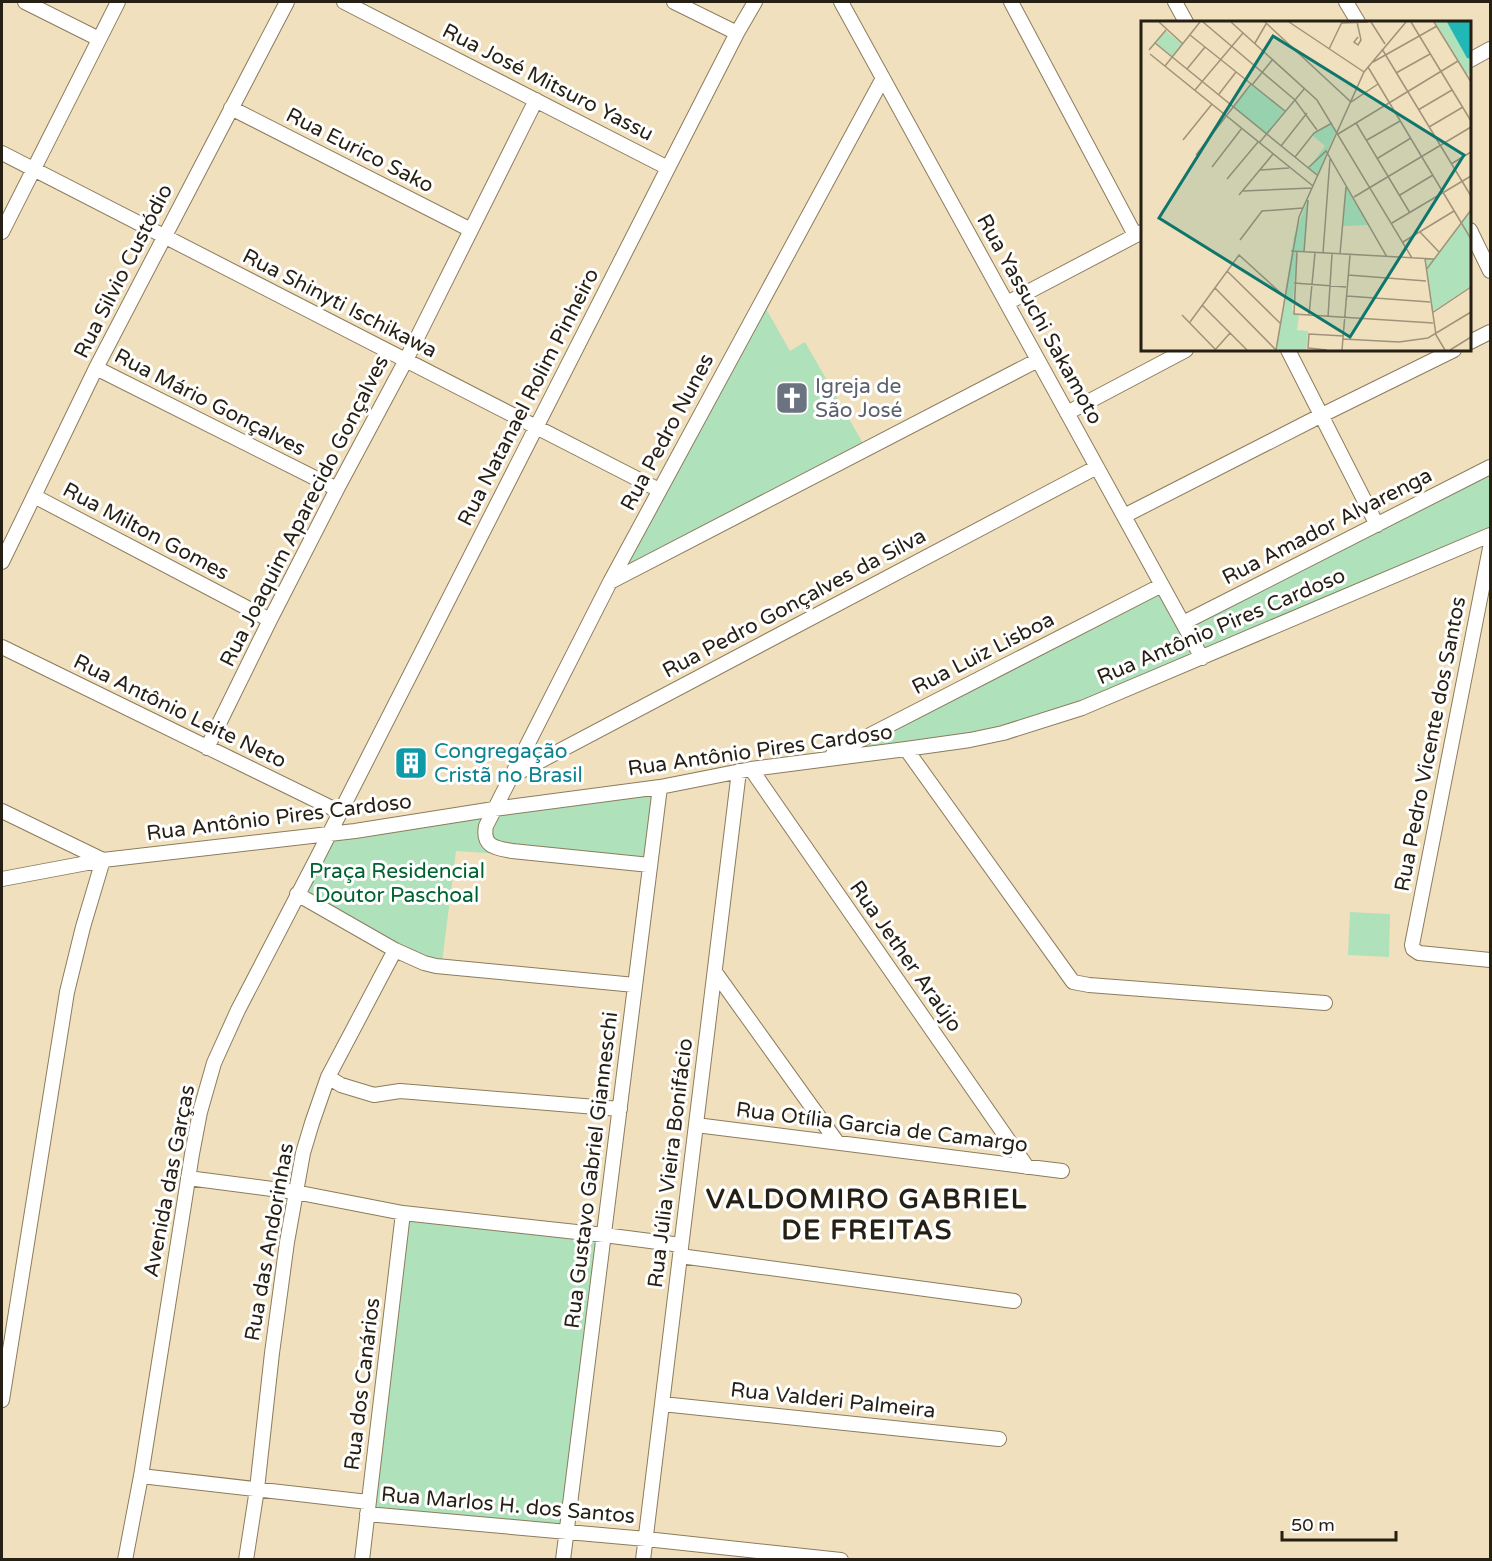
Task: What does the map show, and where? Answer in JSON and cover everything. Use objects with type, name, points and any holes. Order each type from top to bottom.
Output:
[{"type":"street","points":[[25,2],[99,39]]},
{"type":"street","points":[[2,232],[118,2]]},
{"type":"street","name":"Rua Silvio Custódio","points":[[2,562],[96,368],[287,2]]},
{"type":"street","name":"Rua José Mitsuro Yassu","points":[[344,2],[668,168]]},
{"type":"street","points":[[674,2],[737,33]]},
{"type":"street","name":"Rua Natanael Rolim Pinheiro","points":[[328,834],[737,33],[755,2]]},
{"type":"street","name":"Rua Yassuchi Sakamoto","points":[[841,2],[1202,658]]},
{"type":"street","points":[[1007,303],[1139,234],[1011,2]]},
{"type":"street","points":[[1175,2],[1185,21]]},
{"type":"street","points":[[1346,2],[1357,21]]},
{"type":"street","points":[[1471,59],[1491,49]]},
{"type":"street","name":"Rua Pedro Nunes","points":[[650,865],[495,848],[488,841],[485,832],[488,821],[510,777],[610,582],[883,78]]},
{"type":"street","name":"Rua Joaquim Aparecido Gonçalves","points":[[207,748],[536,100]]},
{"type":"street","name":"Rua Eurico Sako","points":[[231,108],[471,230]]},
{"type":"street","name":"Rua Shinyti Ischikawa","points":[[2,153],[659,490]]},
{"type":"street","points":[[1471,232],[1491,271]]},
{"type":"street","points":[[1471,342],[1491,332]]},
{"type":"street","points":[[1067,413],[1184,351]]},
{"type":"street","points":[[1289,351],[1377,525]]},
{"type":"street","points":[[1124,516],[1322,414],[1452,351]]},
{"type":"street","points":[[610,582],[1038,360]]},
{"type":"street","name":"Rua Mário Gonçalves","points":[[96,368],[337,489]]},
{"type":"street","name":"Rua Pedro Gonçalves da Silva","points":[[510,777],[1097,467]]},
{"type":"street","name":"Rua Amador Alvarenga","points":[[1183,623],[1491,467]]},
{"type":"street","name":"Rua Milton Gomes","points":[[34,496],[270,620]]},
{"type":"street","name":"Rua Antônio Pires Cardoso","points":[[2,879],[103,860],[328,834],[660,786],[745,770],[977,739],[1003,733],[1082,708],[1491,535]]},
{"type":"street","name":"Rua Pedro Vicente dos Santos","points":[[1491,548],[1412,938],[1413,949],[1419,953],[1491,960]]},
{"type":"street","name":"Rua Luiz Lisboa","points":[[823,759],[1162,585]]},
{"type":"street","name":"Rua Antônio Leite Neto","points":[[2,647],[340,812]]},
{"type":"street","points":[[906,749],[1073,982],[1325,1003]]},
{"type":"street","name":"Rua Júlia Vieira Bonifácio","points":[[643,1560],[715,972],[745,770]]},
{"type":"street","name":"Rua Jether Araújo","points":[[745,770],[1027,1167]]},
{"type":"street","name":"Rua Gustavo Gabriel Gianneschi","points":[[563,1560],[660,786]]},
{"type":"street","points":[[2,811],[103,860],[67,992],[2,1400]]},
{"type":"street","name":"Avenida das Garças","points":[[125,1560],[141,1476],[200,1112],[214,1063],[238,1010],[328,834]]},
{"type":"street","points":[[297,894],[395,950],[424,963],[635,985]]},
{"type":"street","name":"Rua das Andorinhas","points":[[246,1560],[257,1490],[272,1353],[295,1192],[303,1153],[328,1077],[395,950]]},
{"type":"street","points":[[715,972],[837,1143]]},
{"type":"street","points":[[328,1077],[341,1085],[374,1095],[400,1090],[620,1109]]},
{"type":"street","name":"Rua Otília Garcia de Camargo","points":[[696,1125],[1062,1171]]},
{"type":"street","points":[[188,1178],[295,1192],[403,1213],[604,1234],[681,1250],[1014,1301]]},
{"type":"street","name":"Rua dos Canários","points":[[362,1560],[403,1213]]},
{"type":"street","name":"Rua Valderi Palmeira","points":[[662,1404],[999,1439]]},
{"type":"street","name":"Rua Marlos H. dos Santos","points":[[141,1476],[257,1490],[368,1508],[566,1532],[841,1560]]},
{"type":"green space","points":[[765,307],[790,351],[805,342],[864,445],[619,573]]},
{"type":"green space","points":[[1490,467],[1490,535],[1015,730],[836,753],[1162,585],[1182,622]]},
{"type":"green space","name":"Praça Residencial Doutor Paschoal","points":[[657,790],[648,863],[456,851],[442,962],[426,959],[301,893],[332,837]]},
{"type":"green space","points":[[1350,912],[1390,914],[1389,957],[1348,955]]},
{"type":"green space","points":[[403,1213],[604,1235],[566,1532],[367,1514]]},
{"type":"place","name":"Igreja de São José","points":[[792,398]]},
{"type":"place","name":"Congregação Cristã no Brasil","points":[[411,763]]},
{"type":"district","name":"VALDOMIRO GABRIEL DE FREITAS","points":[[867,1214]]}]
